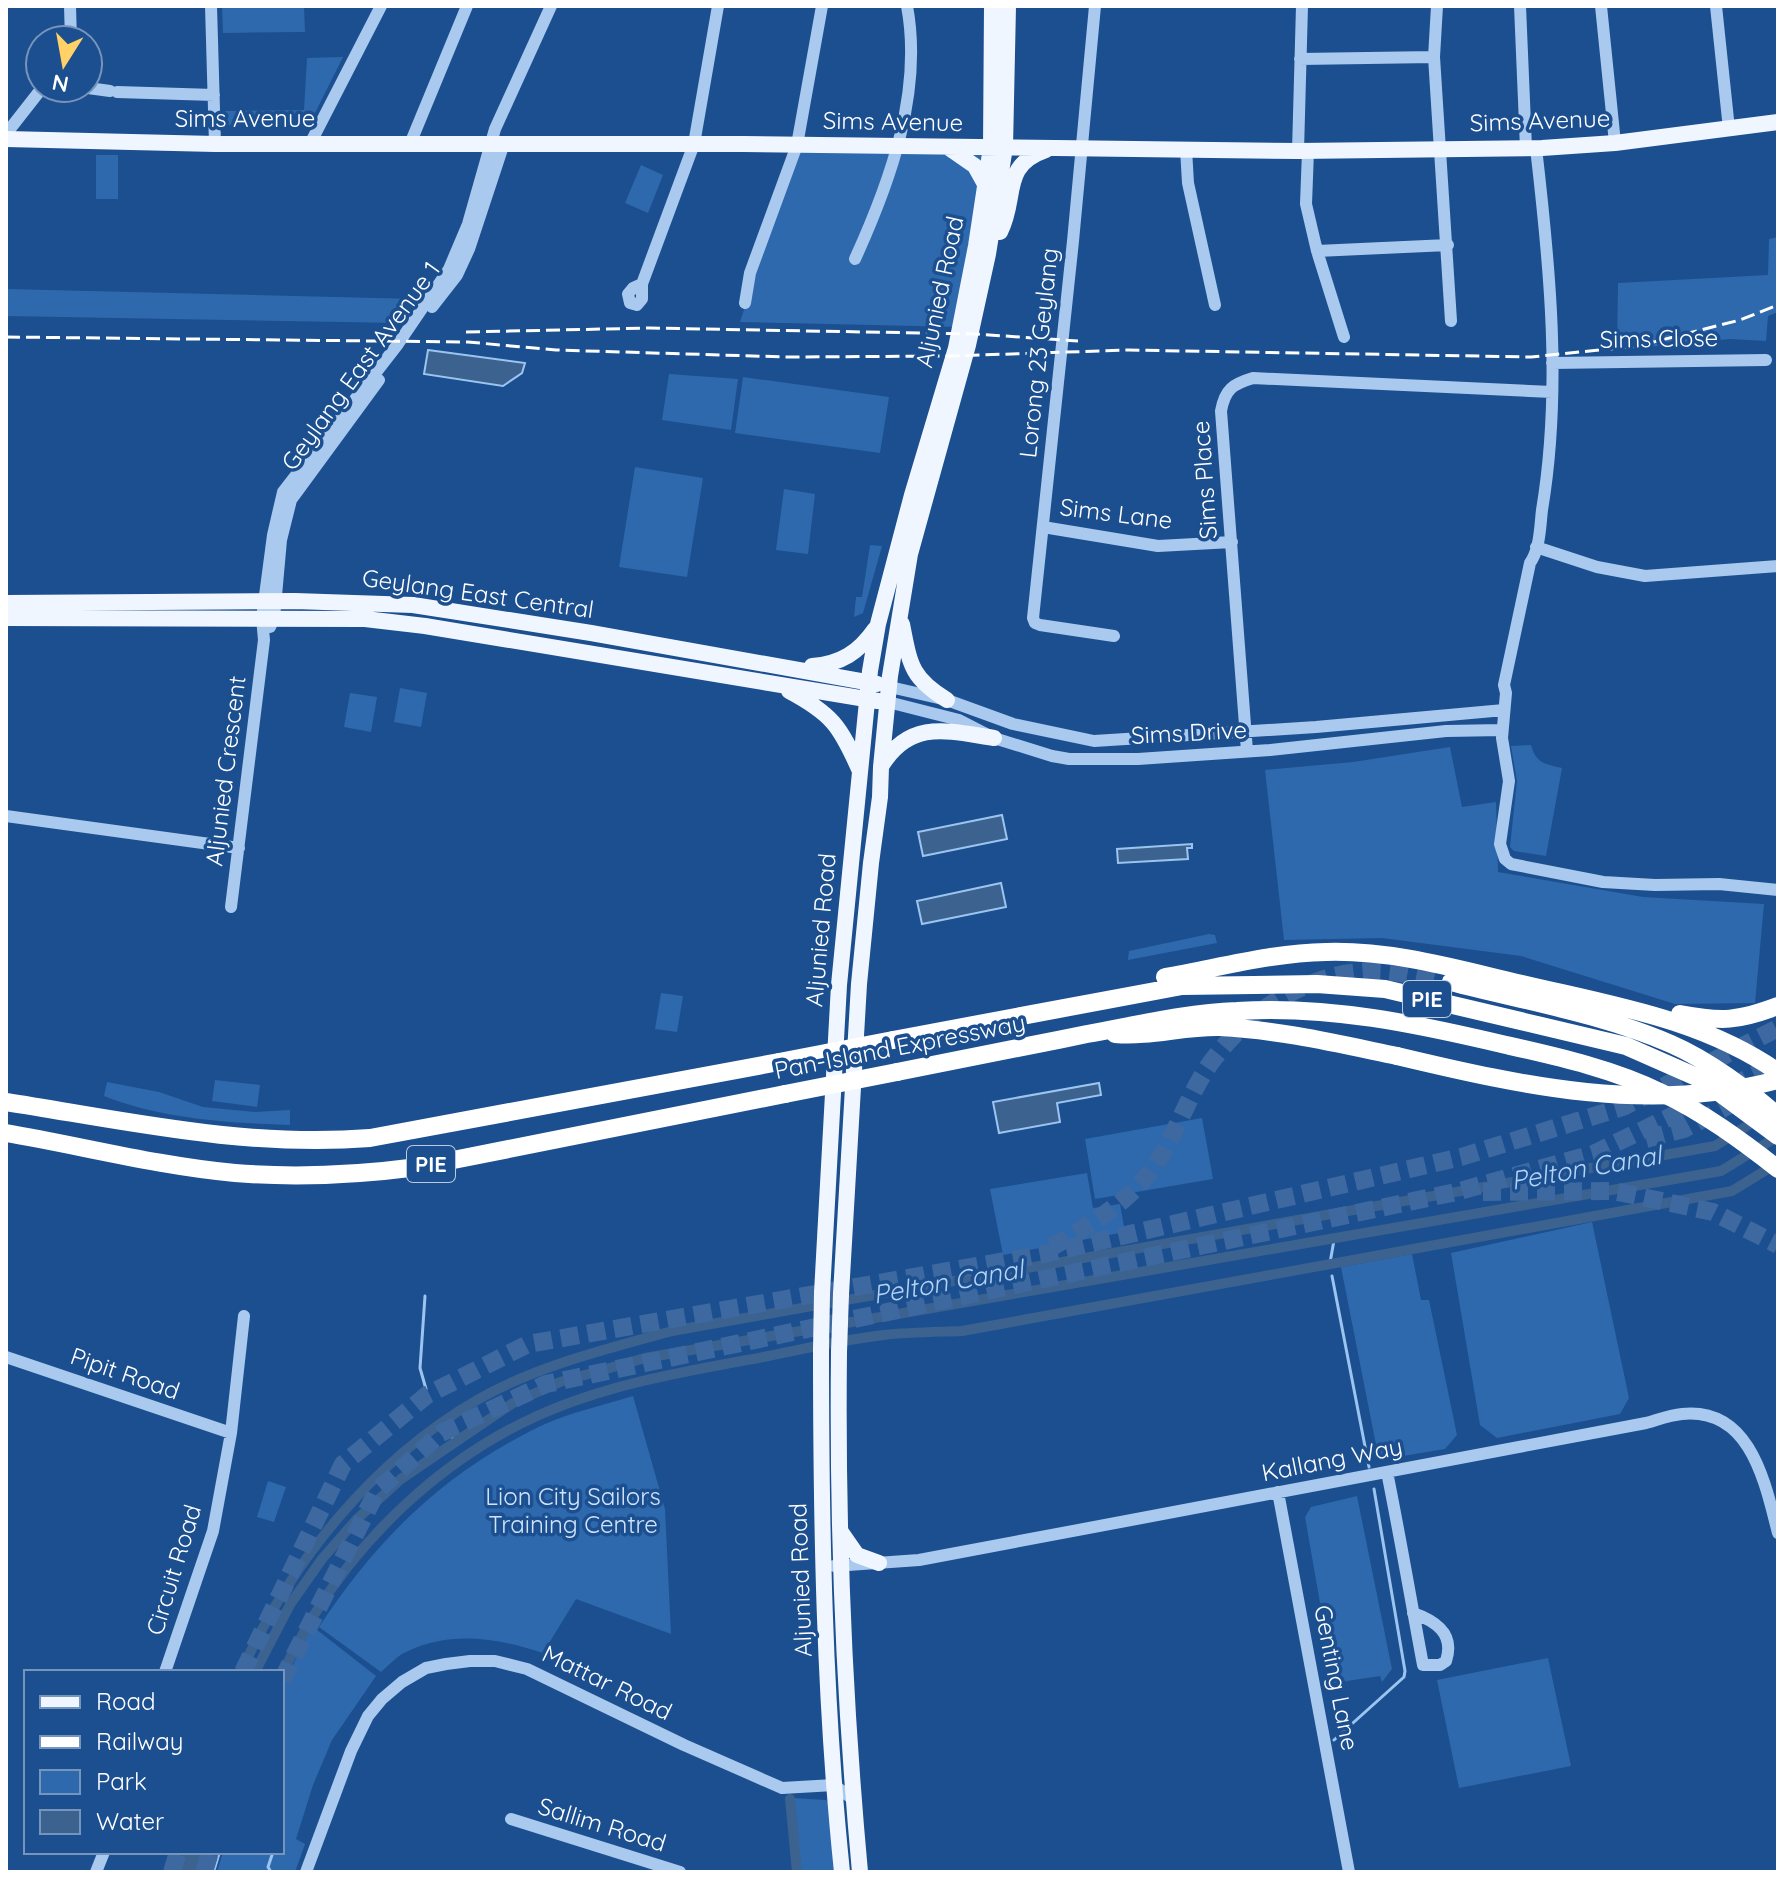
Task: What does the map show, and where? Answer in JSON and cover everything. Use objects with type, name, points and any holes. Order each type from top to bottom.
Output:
[{"type":"highway","points":[[1143,992],[1159,978],[1273,956],[1359,952],[1403,956],[1662,1016],[1721,1039],[1778,1072]]},
{"type":"highway","points":[[1451,982],[1640,1032],[1691,1054],[1764,1112]]},
{"type":"highway","name":"Pan-Island Expressway","points":[[6,1102],[195,1133],[304,1142],[370,1138],[1143,992],[1182,986],[1317,984],[1385,989],[1626,1046],[1701,1079],[1764,1112],[1778,1136]]},
{"type":"highway","points":[[1662,1016],[1672,1012],[1716,1020],[1746,1018],[1778,1006]]},
{"type":"highway","name":"PIE","points":[[1149,1028],[1235,1011],[1306,1009],[1379,1018],[1471,1036],[1597,1068],[1658,1091],[1723,1128],[1777,1168]]},
{"type":"highway","points":[[1149,1028],[1237,1028],[1302,1036],[1506,1081],[1566,1091],[1674,1095],[1737,1089],[1778,1080]]},
{"type":"highway","name":"Pan-Island Expressway","points":[[6,1133],[144,1160],[233,1173],[357,1175],[418,1167],[1096,1033],[1140,1036],[1149,1028]]},
{"type":"main road","name":"Aljunied Road","points":[[842,1872],[822,1567],[821,1350],[839,985],[869,682],[878,624],[958,338],[985,184],[998,147],[992,6]]},
{"type":"main road","name":"Aljunied Road","points":[[860,1872],[841,1565],[839,1352],[859,984],[889,695],[910,554],[968,345],[988,254],[1008,6]]},
{"type":"main road","name":"Sims Avenue","points":[[6,136],[215,144],[897,145],[1303,151],[1535,148],[1615,143],[1778,122]]},
{"type":"main road","points":[[944,146],[965,156],[985,184]]},
{"type":"main road","points":[[988,254],[1003,225],[1019,166],[1032,155],[1057,147]]},
{"type":"main road","name":"Geylang East Central","points":[[6,603],[269,609],[365,619],[868,700],[889,695]]},
{"type":"main road","name":"Geylang East Central","points":[[6,618],[413,605],[869,682],[889,695]]},
{"type":"main road","points":[[900,611],[916,675],[922,683],[947,700]]},
{"type":"main road","points":[[792,668],[827,665],[844,659],[861,648],[878,624]]},
{"type":"main road","points":[[771,682],[825,713],[837,726],[860,771]]},
{"type":"main road","points":[[881,767],[896,745],[910,736],[939,730],[994,738]]},
{"type":"main road","points":[[841,1530],[857,1555],[879,1563]]},
{"type":"street","points":[[211,6],[215,144]]},
{"type":"street","points":[[310,144],[381,6]]},
{"type":"street","points":[[410,144],[467,6]]},
{"type":"street","name":"Geylang East Avenue 1","points":[[269,609],[291,500],[457,275],[482,213],[497,143],[551,6]]},
{"type":"street","points":[[642,284],[694,144],[718,6]]},
{"type":"street","points":[[745,303],[750,273],[797,145],[822,6]]},
{"type":"street","points":[[855,259],[872,220],[897,145],[911,68],[907,6]]},
{"type":"street","name":"Lorong 23 Geylang","points":[[1095,6],[1033,618],[1035,623],[1114,636]]},
{"type":"street","points":[[1302,6],[1300,59],[1306,204],[1344,337]]},
{"type":"street","points":[[1437,6],[1434,57],[1451,321]]},
{"type":"street","points":[[1520,6],[1545,225],[1552,392],[1550,459],[1535,552],[1537,565],[1504,710],[1502,734],[1509,781],[1500,844],[1505,859],[1511,864],[1603,882],[1655,885],[1690,883],[1778,890]]},
{"type":"street","points":[[1601,6],[1615,143]]},
{"type":"street","points":[[1716,6],[1729,129]]},
{"type":"street","points":[[1300,59],[1434,57]]},
{"type":"street","points":[[104,90],[214,95]]},
{"type":"street","points":[[6,136],[30,104]]},
{"type":"street","points":[[1186,149],[1188,183],[1215,305]]},
{"type":"street","points":[[1317,251],[1448,245]]},
{"type":"street","name":"Sims Close","points":[[1552,363],[1766,360]]},
{"type":"street","name":"Sims Place","points":[[1247,751],[1221,411],[1227,391],[1233,385],[1253,378],[1552,392]]},
{"type":"street","name":"Sims Lane","points":[[1043,527],[1158,546],[1232,542]]},
{"type":"street","points":[[1535,552],[1645,576],[1778,566]]},
{"type":"street","name":"Aljunied Crescent","points":[[231,907],[269,609]]},
{"type":"street","name":"Sims Drive","points":[[889,695],[947,700],[1013,724],[1094,741],[1504,710]]},
{"type":"street","name":"Sims Drive","points":[[889,695],[959,720],[994,738],[1069,759],[1138,759],[1247,751],[1446,731],[1502,734]]},
{"type":"street","points":[[6,816],[239,851]]},
{"type":"street","points":[[6,825],[239,851]]},
{"type":"street","name":"Circuit Road","points":[[166,1670],[213,1531],[231,1433],[244,1316]]},
{"type":"street","name":"Pipit Road","points":[[6,1357],[231,1433]]},
{"type":"street","name":"Kallang Way","points":[[822,1567],[919,1560],[1682,1414],[1719,1421],[1740,1434],[1762,1473],[1778,1533]]},
{"type":"street","points":[[1383,1473],[1413,1613]]},
{"type":"street","name":"Genting Lane","points":[[1278,1492],[1349,1872]]},
{"type":"street","name":"Mattar Road","points":[[306,1872],[351,1751],[368,1716],[402,1682],[426,1668],[446,1664],[495,1661],[527,1669],[782,1788],[834,1785]]},
{"type":"street","points":[[834,1785],[854,1800]]},
{"type":"street","name":"Sallim Road","points":[[511,1819],[680,1872]]},
{"type":"green space","points":[[222,6],[304,6],[305,32],[223,33]]},
{"type":"green space","points":[[343,57],[309,125],[225,125],[225,111],[304,110],[307,58]]},
{"type":"green space","points":[[797,145],[991,147],[961,327],[740,322]]},
{"type":"green space","points":[[96,155],[118,155],[118,199],[96,199]]},
{"type":"green space","points":[[641,165],[663,175],[648,213],[625,203]]},
{"type":"green space","points":[[1778,237],[1778,312],[1768,316],[1766,341],[1730,339],[1617,350],[1618,283],[1768,275],[1769,239]]},
{"type":"green space","points":[[6,289],[417,299],[401,323],[6,316]]},
{"type":"green space","points":[[669,374],[738,379],[731,430],[662,420]]},
{"type":"green space","points":[[743,377],[889,397],[880,453],[735,433]]},
{"type":"green space","points":[[635,467],[703,478],[687,577],[619,567]]},
{"type":"green space","points":[[784,489],[815,494],[808,554],[776,550]]},
{"type":"green space","points":[[870,545],[882,546],[863,613],[854,617],[856,597],[862,597]]},
{"type":"green space","points":[[400,688],[427,693],[421,727],[394,722]]},
{"type":"green space","points":[[350,693],[377,697],[371,732],[344,727]]},
{"type":"green space","points":[[1531,745],[1535,756],[1542,762],[1562,768],[1546,856],[1514,851],[1510,847],[1517,781],[1511,746]]},
{"type":"green space","points":[[1450,747],[1462,807],[1496,802],[1498,872],[1643,897],[1764,904],[1755,1003],[1675,1004],[1521,956],[1382,938],[1284,940],[1265,770],[1353,762]]},
{"type":"green space","points":[[1215,935],[1217,943],[1128,960],[1129,951]]},
{"type":"green space","points":[[661,993],[683,996],[677,1032],[655,1029]]},
{"type":"green space","points":[[215,1080],[260,1085],[257,1107],[212,1101]]},
{"type":"green space","points":[[107,1082],[159,1092],[203,1107],[255,1112],[290,1110],[290,1125],[219,1121],[149,1110],[104,1096]]},
{"type":"green space","points":[[1202,1118],[1213,1179],[1095,1199],[1085,1139]]},
{"type":"green space","points":[[1087,1173],[1093,1208],[1120,1204],[1125,1232],[1003,1255],[990,1189]]},
{"type":"green space","points":[[1592,1222],[1629,1398],[1620,1414],[1497,1438],[1480,1425],[1451,1253]]},
{"type":"green space","points":[[1412,1254],[1421,1300],[1429,1300],[1457,1435],[1445,1449],[1379,1460],[1341,1267]]},
{"type":"green space","name":"Lion City Sailors Training Centre","points":[[633,1396],[665,1509],[671,1634],[576,1599],[543,1653],[491,1640],[457,1639],[423,1645],[406,1652],[381,1672],[319,1627],[365,1564],[391,1535],[417,1509],[477,1462],[545,1424]]},
{"type":"green space","points":[[268,1481],[286,1487],[274,1522],[257,1517]]},
{"type":"green space","points":[[1357,1496],[1392,1669],[1382,1682],[1380,1676],[1334,1683],[1305,1517],[1311,1507]]},
{"type":"green space","points":[[312,1626],[376,1676],[332,1740],[313,1785],[296,1839],[305,1844],[295,1872],[217,1872],[222,1854],[284,1854],[284,1683]]},
{"type":"green space","points":[[1548,1658],[1571,1766],[1459,1788],[1437,1680]]},
{"type":"green space","points":[[793,1798],[826,1800],[831,1807],[837,1872],[799,1872]]},
{"type":"water","points":[[428,350],[525,363],[522,373],[503,386],[424,374]]},
{"type":"water","points":[[1002,815],[1007,839],[923,856],[918,832]]},
{"type":"water","points":[[1192,844],[1192,848],[1187,848],[1188,859],[1118,863],[1117,849]]},
{"type":"water","points":[[1001,883],[1006,907],[922,924],[917,901]]},
{"type":"water","points":[[1099,1083],[1101,1095],[1057,1103],[1060,1122],[999,1133],[993,1102]]},
{"type":"water","points":[[178,1854],[219,1854],[214,1872],[172,1872]]},
{"type":"waterway","name":"Pelton Canal","points":[[242,1670],[284,1592],[338,1518],[369,1484],[403,1453],[477,1400],[547,1368],[672,1331],[1715,1146],[1758,1119]]},
{"type":"waterway","name":"Pelton Canal","points":[[256,1670],[291,1603],[322,1559],[356,1520],[401,1479],[513,1403],[560,1382],[645,1358],[1721,1171],[1778,1136]]},
{"type":"waterway","name":"Pelton Canal","points":[[284,1670],[335,1584],[383,1526],[411,1499],[440,1475],[503,1433],[588,1396],[667,1376],[850,1340],[894,1334],[962,1331],[1732,1191],[1776,1164]]},
{"type":"waterway","points":[[1330,1263],[1334,1240]]},
{"type":"waterway","points":[[1332,1276],[1369,1467]]},
{"type":"waterway","points":[[425,1296],[420,1368],[426,1389]]},
{"type":"waterway","points":[[442,1425],[456,1442]]},
{"type":"waterway","points":[[1334,1740],[1404,1677],[1405,1671],[1374,1489]]},
{"type":"waterway","points":[[790,1799],[797,1872]]},
{"type":"waterway","points":[[271,1872],[268,1867],[272,1854]]},
{"type":"tunnel","points":[[1052,1247],[1107,1213],[1143,1181],[1161,1156],[1212,1061],[1262,1011],[1303,987],[1348,973],[1391,972],[1451,982]]},
{"type":"tunnel","points":[[244,1670],[343,1464],[427,1395],[528,1344],[1040,1255],[1461,1157],[1623,1107],[1778,1028]]},
{"type":"tunnel","points":[[1730,1087],[1778,1063]]},
{"type":"tunnel","points":[[1646,1139],[1684,1129],[1743,1098]]},
{"type":"tunnel","points":[[284,1676],[377,1491],[441,1433],[546,1384],[1456,1192],[1593,1154],[1701,1102]]},
{"type":"tunnel","points":[[1483,1192],[1614,1191],[1713,1212],[1778,1245]]},
{"type":"tunnel","points":[[172,1872],[177,1854]]},
{"type":"tunnel","points":[[204,1872],[209,1854]]},
{"type":"railway","points":[[6,337],[468,342],[556,350],[787,357],[1128,350],[1531,357],[1638,346],[1740,320],[1778,305]]},
{"type":"railway","points":[[466,332],[650,328],[975,334],[1078,341]]}]
